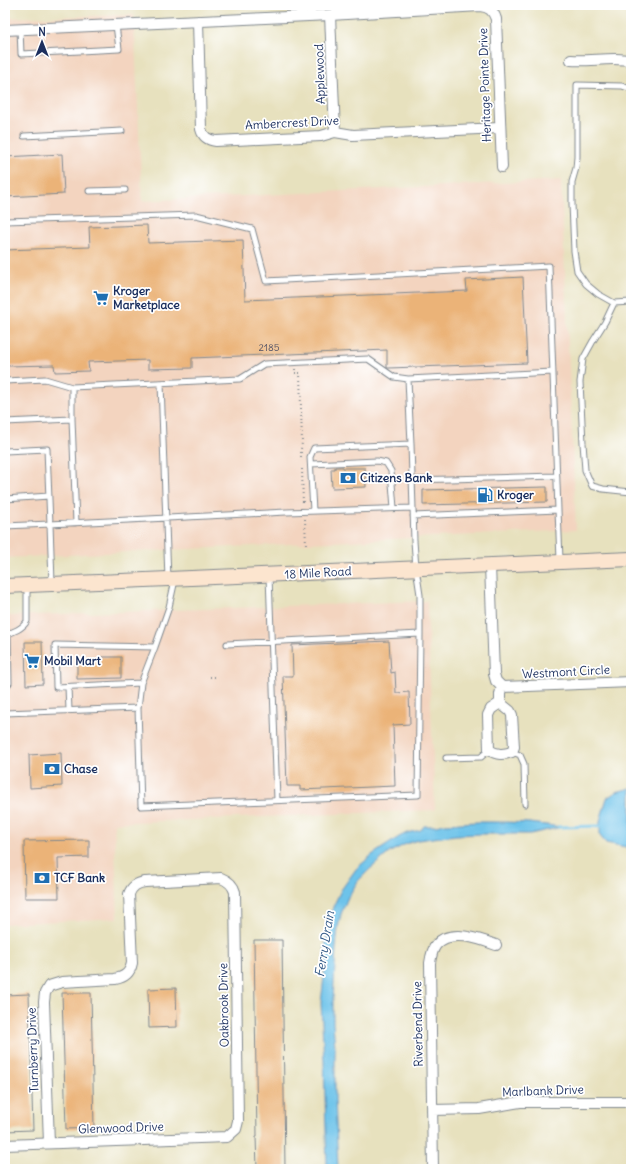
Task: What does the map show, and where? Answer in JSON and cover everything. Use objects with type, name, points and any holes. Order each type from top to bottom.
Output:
[{"type":"main road","name":"18 Mile Road","points":[[5,586],[172,580],[631,558]]},
{"type":"street","name":"Heritage Pointe Drive","points":[[5,30],[330,15],[480,6],[486,7],[491,10],[496,19],[502,167]]},
{"type":"street","name":"Applewood","points":[[330,15],[335,132]]},
{"type":"street","name":"Ambercrest Drive","points":[[198,21],[201,129],[205,138],[216,141],[320,136],[335,132],[353,134],[500,128]]},
{"type":"street","points":[[571,60],[582,61],[618,59],[631,61]]},
{"type":"street","points":[[490,565],[494,674],[496,681],[502,687],[500,703]]},
{"type":"street","name":"Westmont Circle","points":[[502,687],[631,682]]},
{"type":"street","points":[[500,703],[510,710],[512,715],[514,747],[512,752],[499,755],[489,750],[488,715],[491,709],[500,703]]},
{"type":"street","name":"Turnberry Drive","points":[[49,1144],[44,1002],[45,993],[49,986],[62,982],[122,978],[126,975],[130,970],[132,963],[129,894],[135,885],[145,882],[221,878],[230,883]]},
{"type":"street","name":"Oakbrook Drive","points":[[230,883],[235,892],[238,1121],[236,1129]]},
{"type":"street","name":"Riverbend Drive","points":[[433,1169],[430,963],[433,950],[443,939],[453,936],[467,936],[496,945]]},
{"type":"street","name":"Marlbank Drive","points":[[432,1110],[474,1109],[520,1102],[631,1102]]},
{"type":"street","name":"Glenwood Drive","points":[[5,1145],[227,1137],[236,1129]]},
{"type":"lane","points":[[20,29],[21,54],[28,54],[119,49],[116,25]]},
{"type":"lane","points":[[631,90],[622,86],[577,85],[577,157],[572,182],[574,251],[577,272],[586,284],[598,294],[614,303],[631,302]]},
{"type":"lane","points":[[24,136],[122,131]]},
{"type":"lane","points":[[89,191],[125,190]]},
{"type":"lane","points":[[5,221],[196,215],[252,229],[266,281],[549,266],[560,562]]},
{"type":"lane","points":[[614,303],[583,360],[580,382],[584,450],[586,470],[592,486],[603,489],[631,492]]},
{"type":"lane","points":[[5,382],[45,379],[72,387],[240,379],[264,364],[368,359],[394,377],[408,379],[553,372]]},
{"type":"lane","points":[[161,383],[165,518],[172,580],[169,607],[141,683],[138,708],[141,806],[418,794],[420,595],[416,568],[413,516],[408,379]]},
{"type":"lane","points":[[72,387],[76,523]]},
{"type":"lane","points":[[5,422],[72,420]]},
{"type":"lane","points":[[313,511],[310,457],[314,448],[411,444]]},
{"type":"lane","points":[[5,451],[47,449],[52,584]]},
{"type":"lane","points":[[311,464],[376,461],[386,463],[391,471],[394,508]]},
{"type":"lane","points":[[412,480],[556,476]]},
{"type":"lane","points":[[5,499],[49,496]]},
{"type":"lane","points":[[5,526],[313,511],[413,508]]},
{"type":"lane","points":[[413,516],[558,510]]},
{"type":"lane","points":[[269,575],[277,800]]},
{"type":"lane","points":[[5,688],[9,683],[6,634],[25,625],[27,621],[27,585]]},
{"type":"lane","points":[[227,644],[420,634]]},
{"type":"lane","points":[[141,683],[56,686],[55,645],[155,647]]},
{"type":"lane","points":[[68,686],[69,710]]},
{"type":"lane","points":[[5,713],[138,708]]},
{"type":"lane","points":[[446,758],[481,757],[489,750]]},
{"type":"lane","points":[[512,752],[520,755],[524,764],[525,804]]},
{"type":"path","points":[[295,369],[295,373],[300,373],[303,505]]},
{"type":"path","points":[[305,517],[306,546]]},
{"type":"path","points":[[210,677],[215,677]]},
{"type":"shaded area","points":[[134,15],[142,201],[561,180],[576,530],[5,558],[5,18]]},
{"type":"shaded area","points":[[427,601],[435,810],[114,823],[118,918],[5,924],[5,616]]},
{"type":"water","points":[[631,788],[631,848],[606,843],[600,836],[600,821],[607,798],[616,792]]},
{"type":"water","name":"Ferry Drain","points":[[477,822],[530,823],[562,827],[530,834],[456,835],[418,840],[390,852],[358,881],[348,897],[341,914],[338,927],[333,999],[338,1169],[327,1169],[321,1003],[325,968],[325,947],[333,907],[341,890],[356,869],[372,855],[399,837],[407,833],[421,830],[424,826]]},
{"type":"building","points":[[62,154],[64,194],[5,197],[5,157]]},
{"type":"building","points":[[147,225],[148,243],[243,240],[245,300],[467,291],[466,280],[523,277],[527,363],[387,368],[387,350],[192,358],[192,368],[148,369],[148,360],[88,362],[89,371],[55,372],[54,365],[7,366],[5,250],[90,247],[89,227]]},
{"type":"building","name":"Citizens Bank","points":[[335,467],[365,468],[366,487],[332,488],[331,469],[335,469]]},
{"type":"building","points":[[547,487],[547,502],[423,505],[423,490]]},
{"type":"building","points":[[389,641],[391,673],[395,672],[396,693],[409,692],[410,724],[393,725],[395,786],[300,790],[300,786],[287,786],[283,676],[293,676],[292,645]]},
{"type":"building","points":[[25,642],[42,642],[43,684],[26,685]]},
{"type":"building","points":[[100,657],[121,657],[121,678],[77,679],[77,661],[100,660]]},
{"type":"building","points":[[61,753],[62,786],[30,788],[29,755]]},
{"type":"building","name":"TCF Bank","points":[[89,840],[89,857],[58,858],[59,898],[25,898],[24,841]]},
{"type":"building","points":[[254,940],[282,940],[285,1169],[257,1169]]},
{"type":"building","points":[[176,988],[177,1027],[149,1028],[148,989]]},
{"type":"building","points":[[62,993],[91,993],[94,1128],[66,1129]]},
{"type":"building","points":[[29,994],[33,1130],[5,1131],[5,995]]},
{"type":"waterway","points":[[558,827],[600,826]]},
{"type":"place","name":"Kroger Marketplace","points":[[101,298]]},
{"type":"place","name":"Citizens Bank","points":[[348,478]]},
{"type":"place","name":"Kroger","points":[[485,495]]},
{"type":"place","name":"Mobil Mart","points":[[32,661]]},
{"type":"place","name":"Chase","points":[[52,769]]},
{"type":"place","name":"TCF Bank","points":[[42,878]]}]
